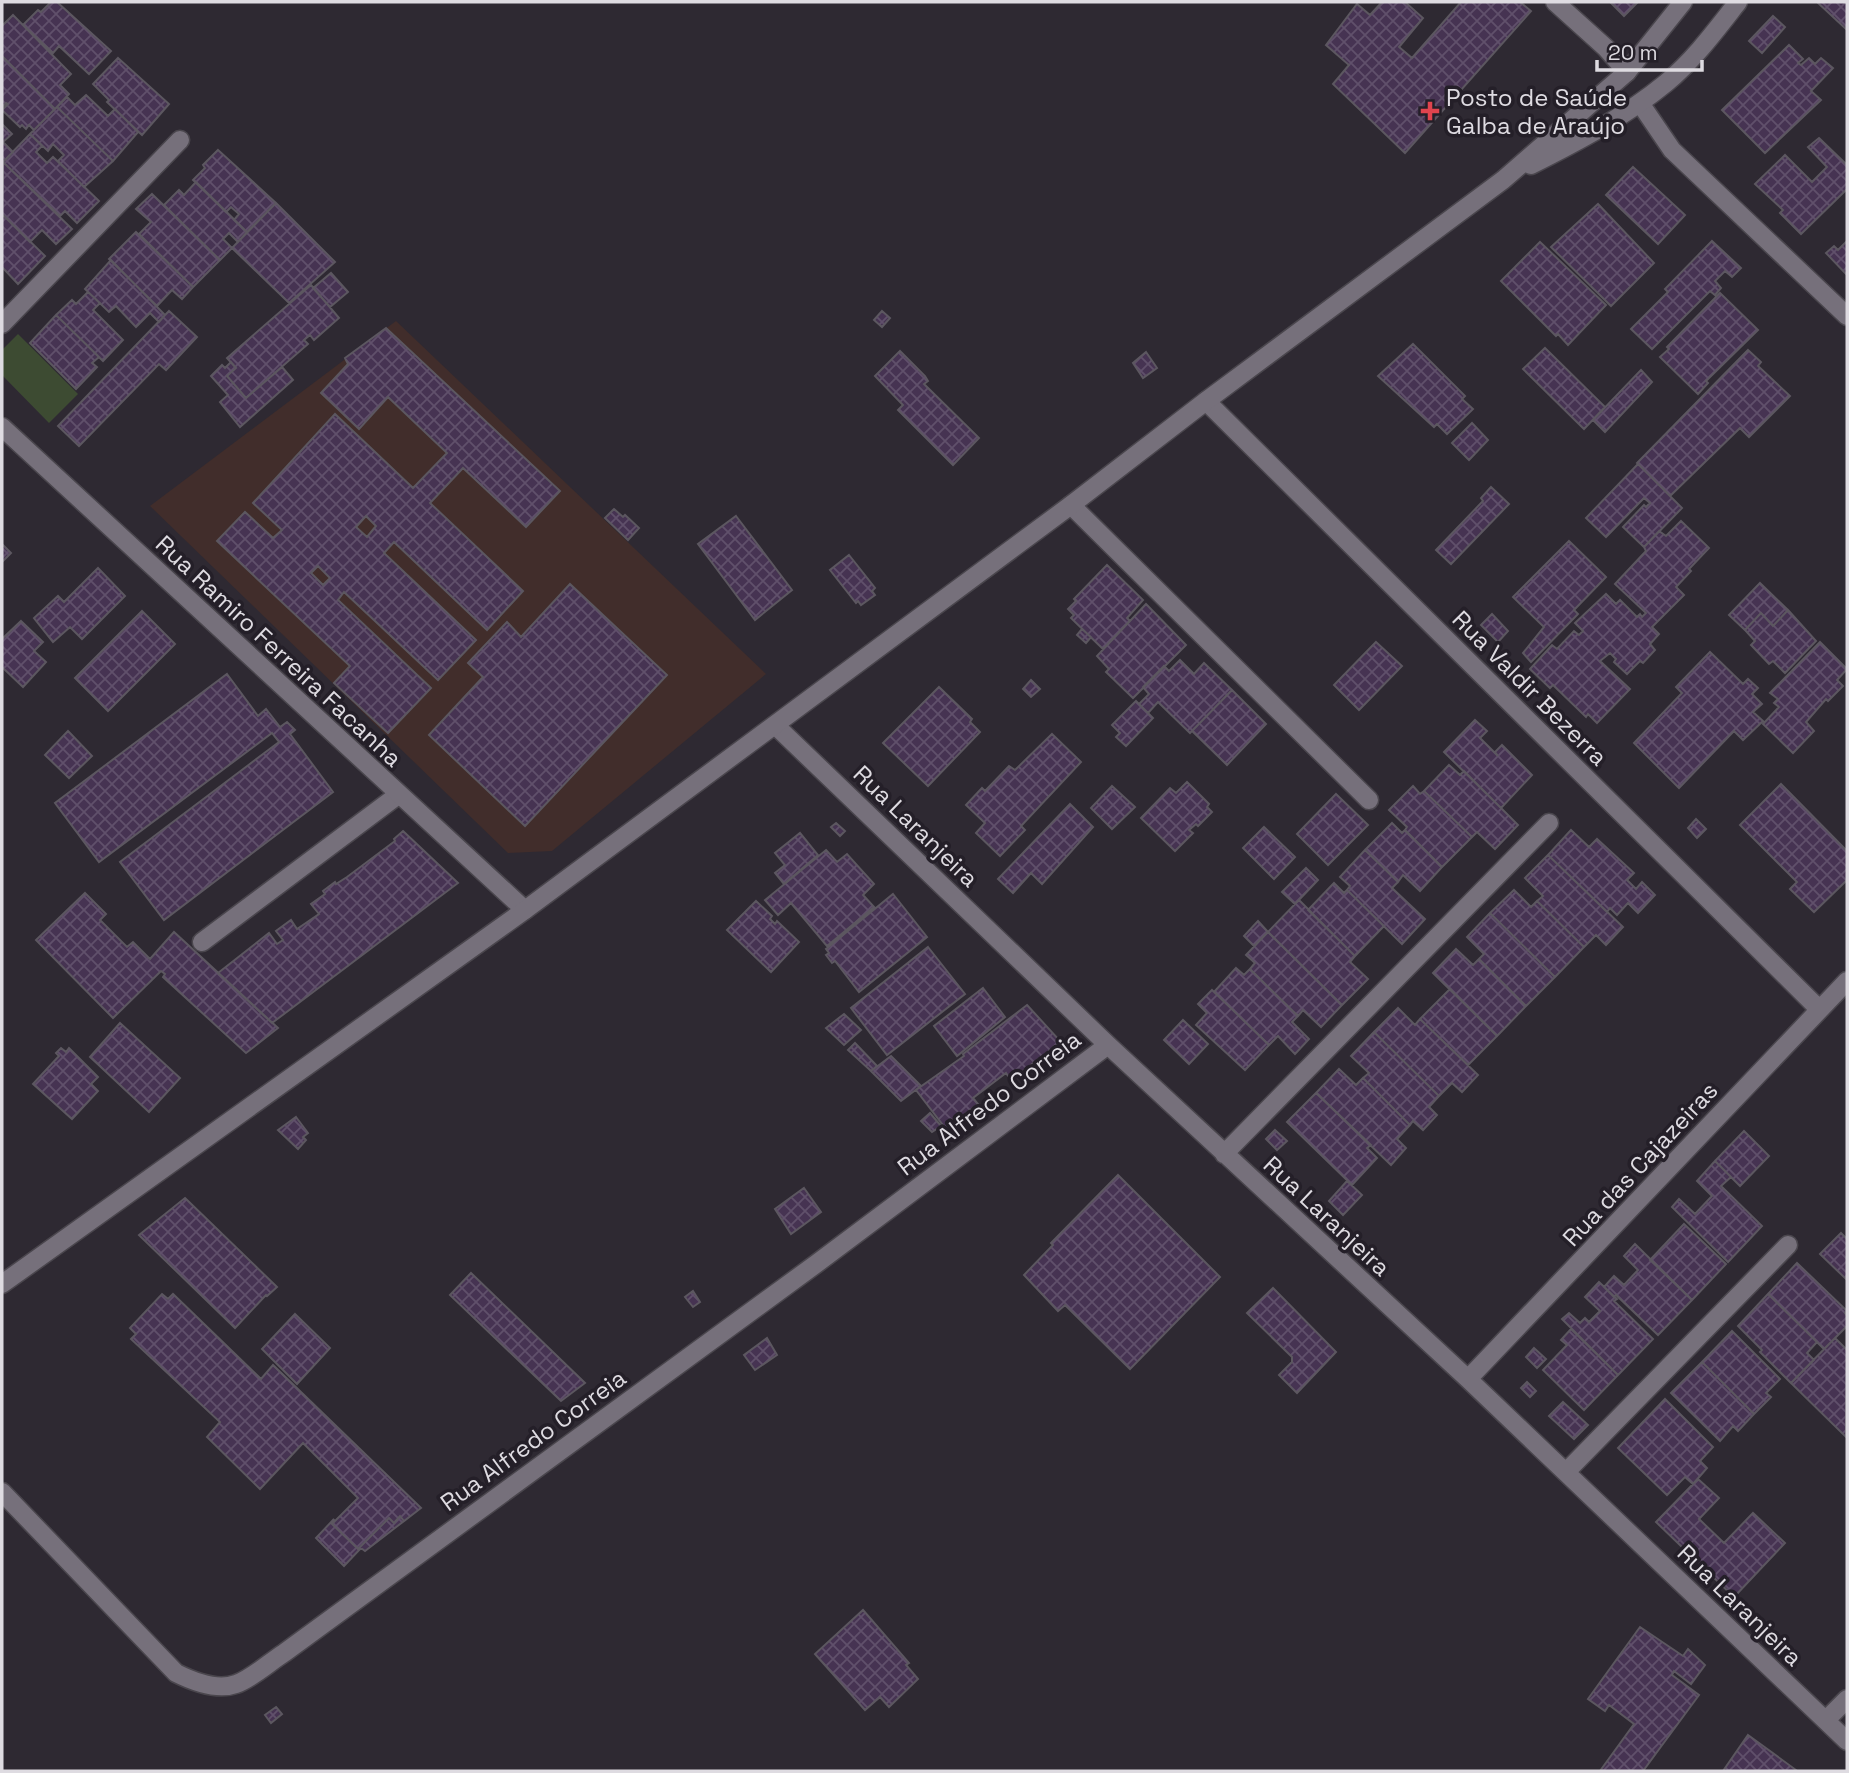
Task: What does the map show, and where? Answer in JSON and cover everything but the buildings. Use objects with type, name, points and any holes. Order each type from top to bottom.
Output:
[{"type":"street","points":[[1555,2],[1606,48],[1627,72]]},
{"type":"street","points":[[2,1284],[524,910],[1072,505],[1206,401],[1503,180],[1627,72],[1683,2]]},
{"type":"street","points":[[1503,180],[1558,152],[1640,103],[1690,60],[1738,2]]},
{"type":"street","points":[[1640,103],[1672,150],[1847,316]]},
{"type":"street","points":[[2,324],[180,140]]},
{"type":"street","name":"Rua Valdir Bezerra","points":[[1206,401],[1819,1009]]},
{"type":"street","name":"Rua Ramiro Ferreira Facanha","points":[[2,427],[524,910]]},
{"type":"street","points":[[1072,505],[1369,800]]},
{"type":"street","name":"Rua Laranjeira","points":[[775,725],[1108,1045],[1468,1379],[1847,1741]]},
{"type":"street","points":[[202,942],[398,795]]},
{"type":"street","points":[[1224,1154],[1549,823]]},
{"type":"street","name":"Rua das Cajazeiras","points":[[1468,1379],[1847,981]]},
{"type":"street","name":"Rua Alfredo Correia","points":[[2,1492],[176,1673],[192,1681],[235,1685],[295,1645],[794,1280],[1108,1045]]},
{"type":"street","points":[[1566,1472],[1788,1245]]},
{"type":"street","points":[[1826,1720],[1847,1699]]},
{"type":"shaded area","points":[[396,321],[766,674],[552,851],[508,853],[150,506]]},
{"type":"green space","points":[[18,334],[78,394],[49,423],[2,375],[2,350]]},
{"type":"place","name":"Posto de Saúde Galba de Araújo","points":[[1430,111]]}]
